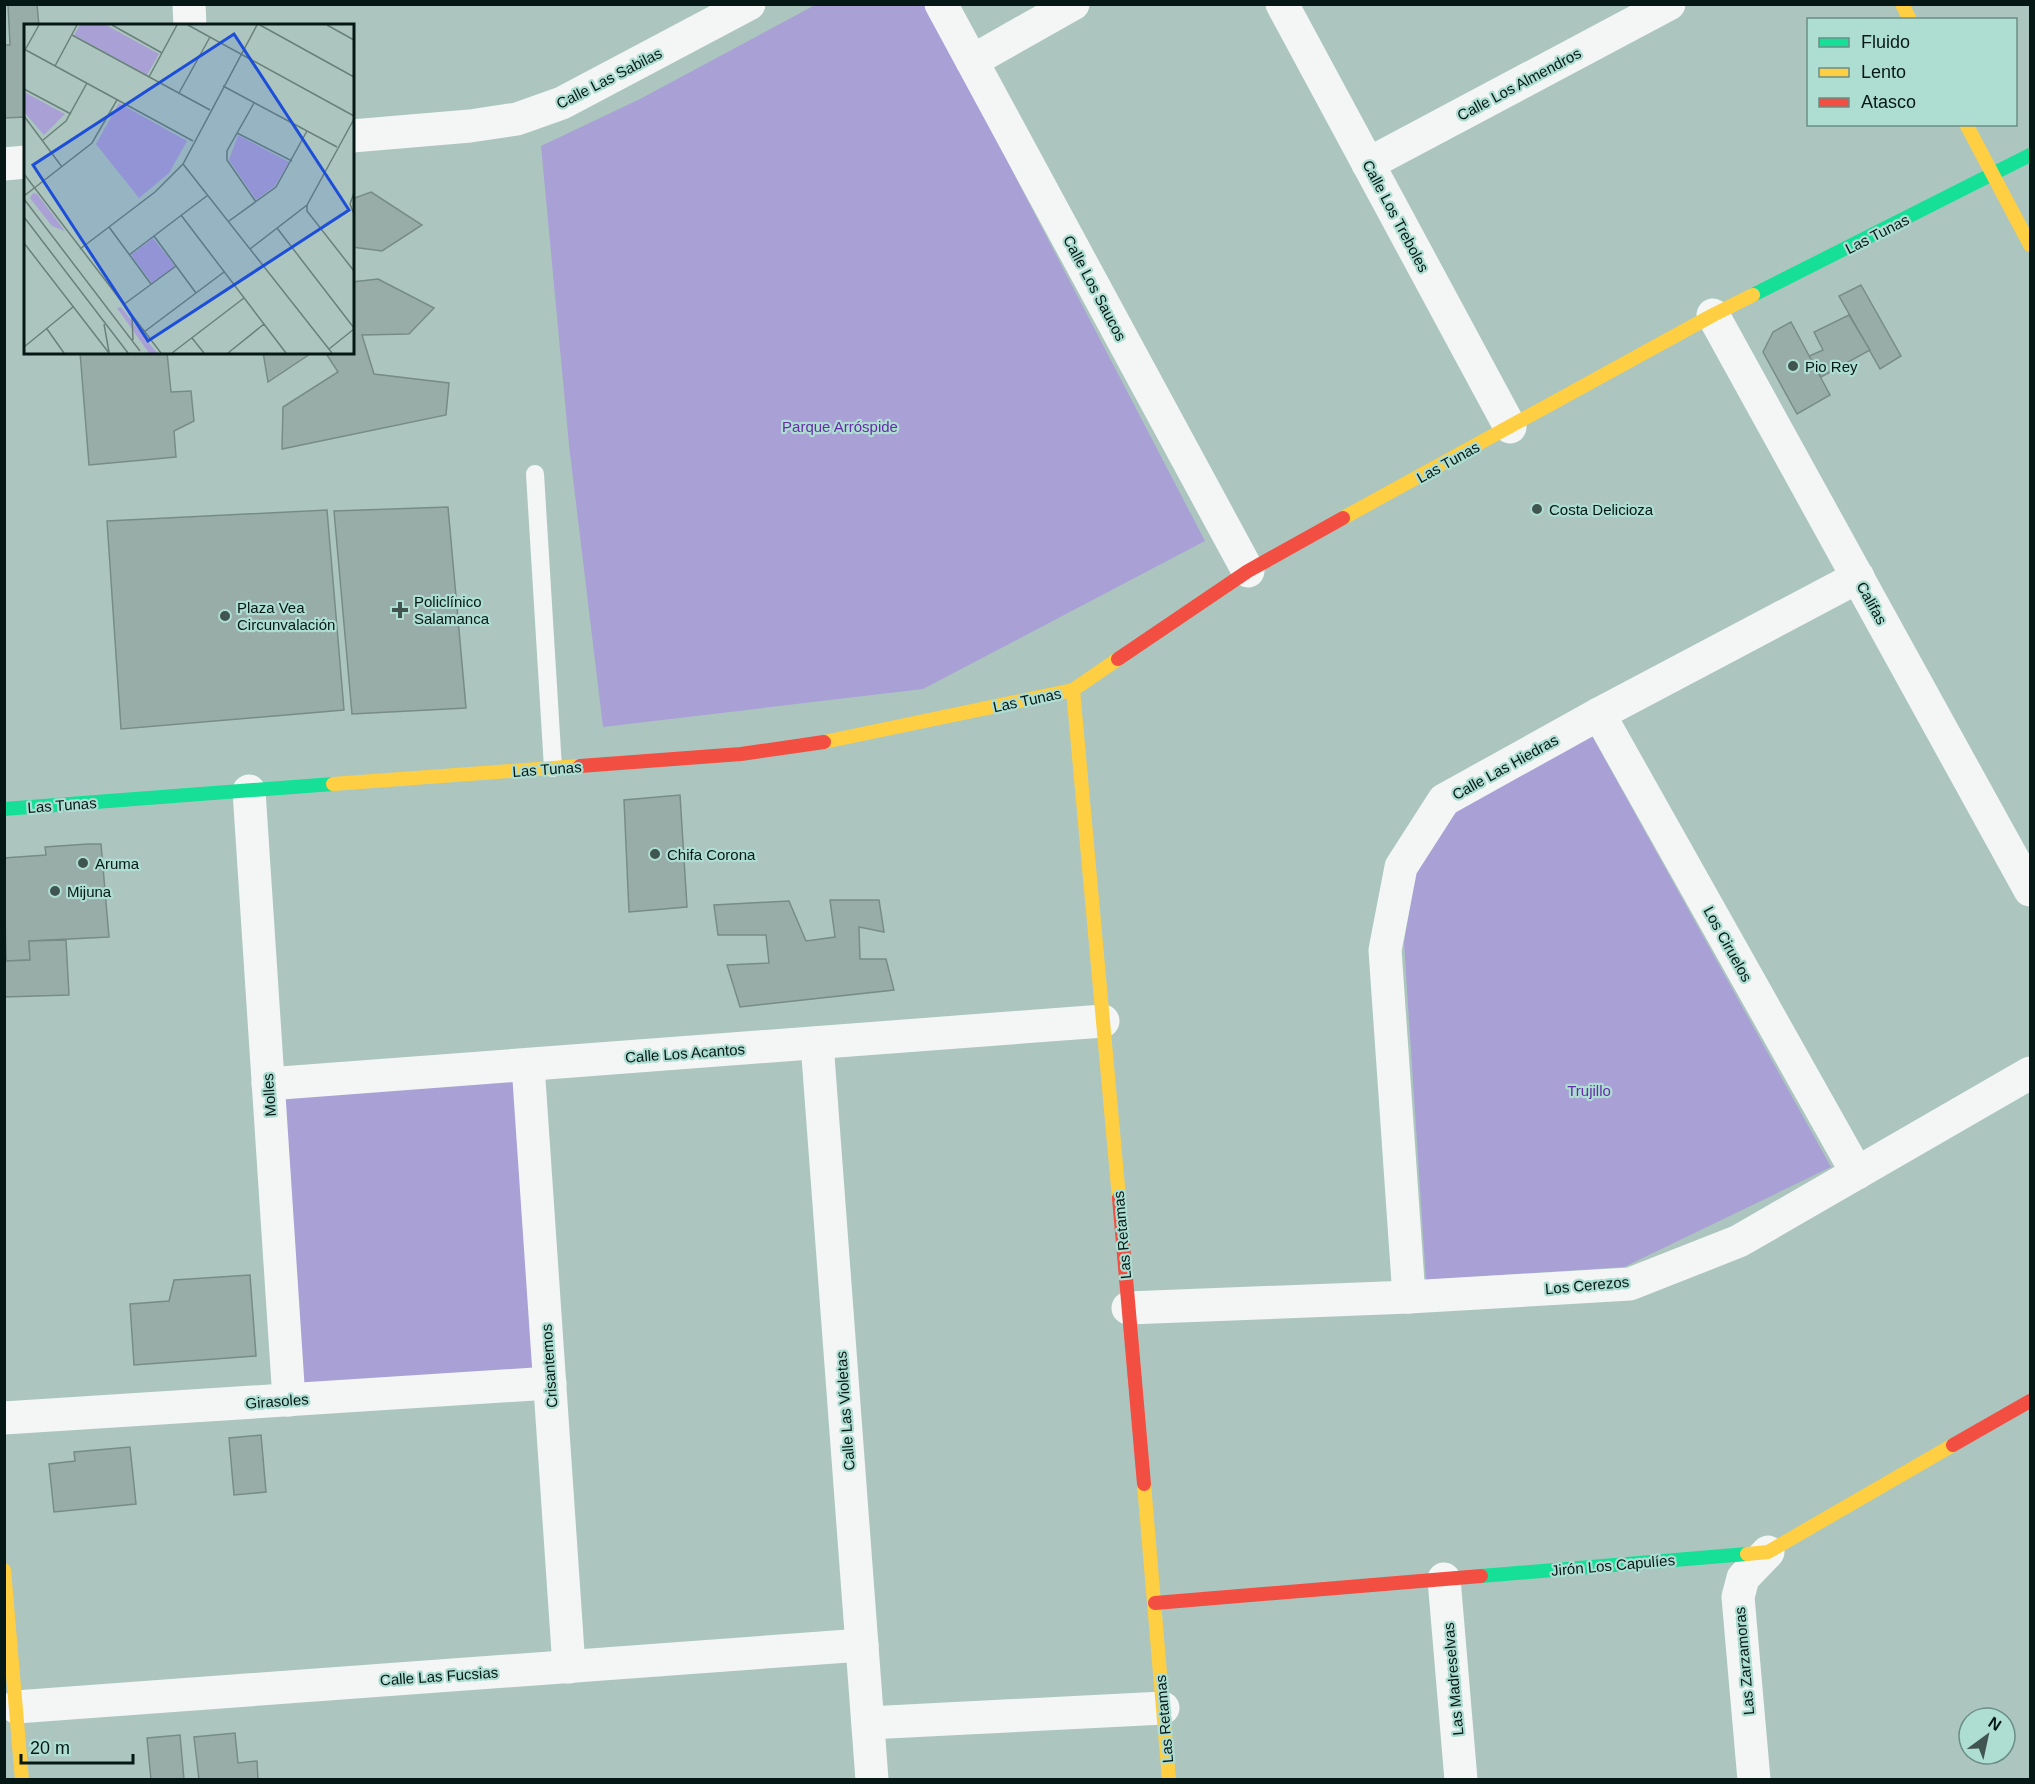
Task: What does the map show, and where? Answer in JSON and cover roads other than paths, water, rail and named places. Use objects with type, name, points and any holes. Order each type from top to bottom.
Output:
[{"type":"street","points":[[189,4],[190,24]]},
{"type":"street","name":"Calle Las Sabilas","points":[[354,136],[470,126],[517,119],[562,103],[749,4]]},
{"type":"street","name":"Calle Los Saucos","points":[[941,4],[1248,571]]},
{"type":"street","points":[[972,61],[1073,4]]},
{"type":"street","name":"Calle Los Treboles","points":[[1282,4],[1510,428]]},
{"type":"street","name":"Calle Los Almendros","points":[[1368,164],[1669,4]]},
{"type":"street","points":[[1902,4],[1909,18]]},
{"type":"street","points":[[1967,126],[2031,245]]},
{"type":"street","name":"Las Tunas","points":[[4,809],[741,754],[811,745],[1073,690],[1248,571],[1713,315],[2031,155]]},
{"type":"street","points":[[4,164],[24,162]]},
{"type":"street","name":"Califas","points":[[1713,315],[2031,890]]},
{"type":"street","name":"Calle Las Hiedras","points":[[1409,1297],[1385,950],[1401,867],[1444,800],[1599,714],[1858,577]]},
{"type":"street","name":"Las Retamas","points":[[1073,690],[1169,1779]]},
{"type":"street","name":"Los Ciruelos","points":[[1599,714],[1857,1173]]},
{"type":"street","name":"Molles","points":[[249,791],[288,1400]]},
{"type":"street","name":"Calle Los Acantos","points":[[268,1084],[1103,1021]]},
{"type":"street","name":"Calle Las Violetas","points":[[817,1043],[872,1779]]},
{"type":"street","name":"Crisantemos","points":[[528,1065],[569,1667]]},
{"type":"street","name":"Los Cerezos","points":[[1128,1308],[1409,1297],[1630,1284],[1739,1241],[2031,1073]]},
{"type":"street","name":"Girasoles","points":[[4,1418],[550,1383]]},
{"type":"street","name":"Jirón Los Capulíes","points":[[1155,1603],[1768,1552],[2031,1401]]},
{"type":"street","name":"Las Zarzamoras","points":[[1754,1779],[1738,1598],[1743,1578],[1768,1552]]},
{"type":"street","points":[[4,1570],[22,1779]]},
{"type":"street","name":"Las Madreselvas","points":[[1444,1579],[1461,1779]]},
{"type":"street","name":"Calle Las Fucsias","points":[[16,1707],[862,1645]]},
{"type":"street","points":[[868,1723],[1163,1708]]},
{"type":"lane","points":[[535,474],[553,768]]},
{"type":"place","name":"Pio Rey","points":[[1793,366]]},
{"type":"place","name":"Costa Delicioza","points":[[1537,509]]},
{"type":"place","name":"Policlínico Salamanca","points":[[400,610]]},
{"type":"place","name":"Plaza Vea Circunvalación","points":[[225,616]]},
{"type":"place","name":"Chifa Corona","points":[[655,854]]},
{"type":"place","name":"Aruma","points":[[83,863]]},
{"type":"place","name":"Mijuna","points":[[55,891]]},
{"type":"park label","name":"Parque Arróspide","points":[[840,426]]},
{"type":"park label","name":"Trujillo","points":[[1589,1090]]}]
